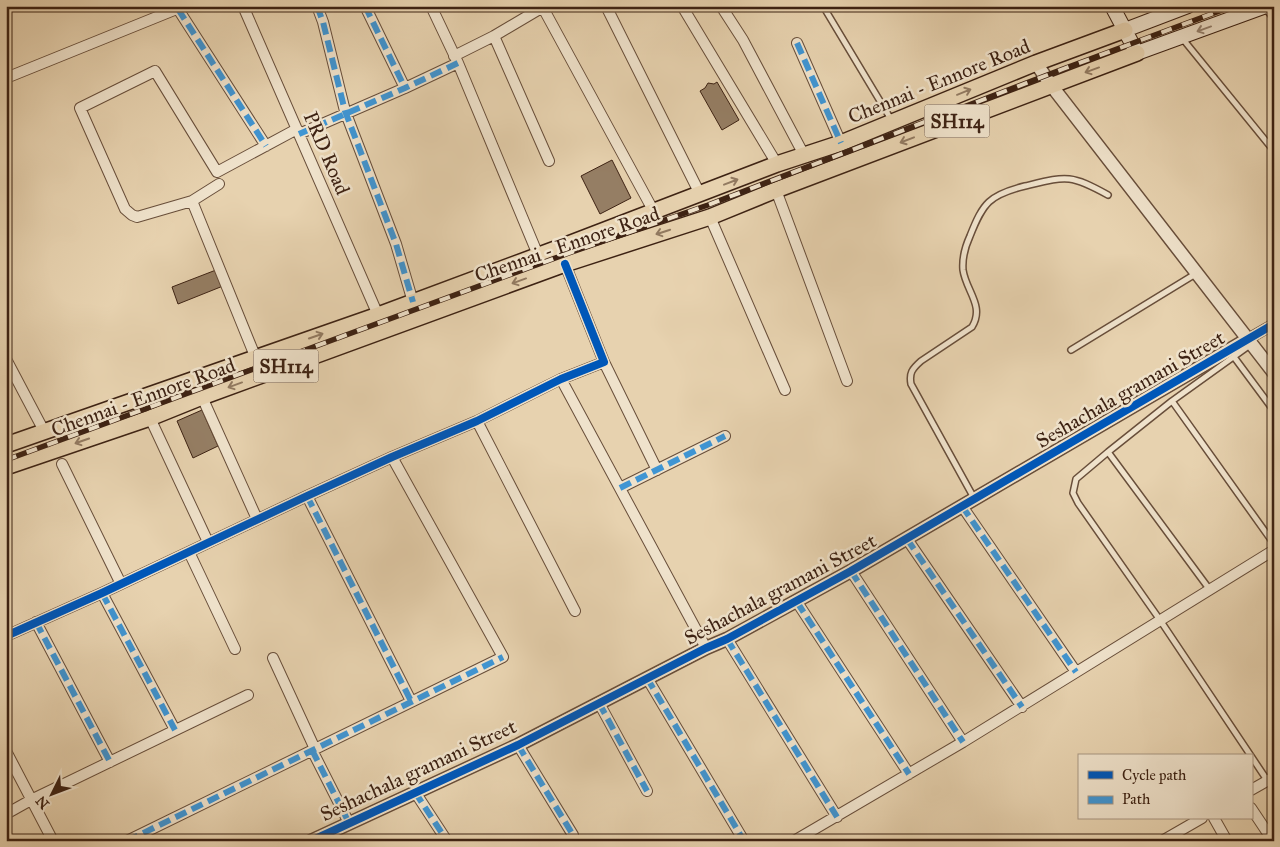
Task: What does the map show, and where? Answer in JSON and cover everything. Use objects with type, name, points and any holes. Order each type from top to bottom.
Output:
[{"type":"main road","points":[[1112,6],[1138,53],[1265,7]]},
{"type":"main road","points":[[1125,30],[1188,6]]},
{"type":"main road","name":"Chennai - Ennore Road","points":[[6,444],[255,356],[378,315],[653,210],[840,143],[1036,63],[1125,30]]},
{"type":"main road","name":"Chennai - Ennore Road","points":[[6,467],[150,418],[202,397],[565,264],[710,217],[776,190],[1138,53]]},
{"type":"street","name":"PRD Road","points":[[243,6],[378,315]]},
{"type":"street","points":[[317,6],[323,22],[346,114],[396,244],[413,302]]},
{"type":"street","points":[[365,6],[406,88]]},
{"type":"street","points":[[606,6],[700,194]]},
{"type":"street","points":[[682,6],[777,164]]},
{"type":"street","points":[[721,6],[743,40],[804,155]]},
{"type":"street","points":[[219,184],[192,201],[138,217],[132,215],[125,209],[80,108],[155,71],[217,172],[298,131],[346,114],[406,88],[543,7],[653,210]]},
{"type":"street","points":[[6,78],[181,8],[266,146]]},
{"type":"street","points":[[435,8],[538,255]]},
{"type":"street","points":[[494,36],[550,161]]},
{"type":"street","points":[[797,43],[840,143]]},
{"type":"street","points":[[1036,63],[1274,373]]},
{"type":"street","points":[[776,190],[847,381]]},
{"type":"street","points":[[192,201],[255,356]]},
{"type":"street","points":[[710,217],[785,390]]},
{"type":"street","points":[[565,264],[604,362],[657,470]]},
{"type":"street","points":[[1250,341],[1274,324]]},
{"type":"street","name":"Seshachala gramani Street","points":[[312,841],[518,745],[646,678],[728,639],[797,602],[1250,341]]},
{"type":"street","points":[[6,359],[44,431]]},
{"type":"street","points":[[6,636],[102,593],[392,456],[477,421],[561,380],[604,362]]},
{"type":"street","points":[[561,380],[706,648]]},
{"type":"street","points":[[202,397],[258,519]]},
{"type":"street","points":[[150,418],[208,542]]},
{"type":"street","points":[[477,421],[575,611]]},
{"type":"street","points":[[620,488],[725,436]]},
{"type":"street","points":[[127,841],[503,657],[392,456]]},
{"type":"street","points":[[62,464],[121,584]]},
{"type":"street","points":[[307,496],[411,702]]},
{"type":"street","points":[[962,506],[1076,672]]},
{"type":"street","points":[[907,539],[1022,707]]},
{"type":"street","points":[[794,841],[1022,707],[1274,550]]},
{"type":"street","points":[[188,552],[235,649]]},
{"type":"street","points":[[851,571],[963,742]]},
{"type":"street","points":[[102,593],[175,730]]},
{"type":"street","points":[[797,602],[909,774]]},
{"type":"street","points":[[36,622],[110,762]]},
{"type":"street","points":[[728,639],[837,817]]},
{"type":"street","points":[[273,658],[349,823]]},
{"type":"street","points":[[646,678],[744,841]]},
{"type":"street","points":[[6,814],[248,695]]},
{"type":"street","points":[[599,703],[647,791]]},
{"type":"street","points":[[518,745],[573,836]]},
{"type":"street","points":[[6,751],[53,841]]},
{"type":"street","points":[[1252,789],[1271,779]]},
{"type":"street","points":[[415,792],[447,841]]},
{"type":"street","points":[[1252,810],[1273,841]]},
{"type":"street","points":[[1162,841],[1199,820]]},
{"type":"street","points":[[1215,820],[1227,841]]},
{"type":"lane","points":[[824,6],[892,122]]},
{"type":"lane","points":[[1265,7],[1274,18]]},
{"type":"lane","points":[[1181,37],[1274,151]]},
{"type":"lane","points":[[974,499],[911,384],[910,374],[913,368],[972,327],[978,319],[977,310],[963,271],[963,258],[979,213],[996,196],[1007,190],[1058,178],[1070,178],[1084,182],[1108,196]]},
{"type":"lane","points":[[1071,350],[1197,273]]},
{"type":"lane","points":[[1250,341],[1234,356],[1172,402],[1076,479],[1072,493],[1250,754]]},
{"type":"lane","points":[[1234,356],[1274,411]]},
{"type":"lane","points":[[1172,402],[1274,544]]},
{"type":"lane","points":[[1108,452],[1210,590]]},
{"type":"lane","points":[[1252,757],[1271,779]]},
{"type":"building","points":[[717,82],[739,120],[722,130],[700,91],[708,83],[714,84]]},
{"type":"building","points":[[612,160],[631,198],[600,214],[581,176]]},
{"type":"building","points":[[216,270],[223,286],[178,304],[172,287]]},
{"type":"building","points":[[202,410],[218,446],[193,458],[177,421]]},
{"type":"railway","points":[[6,460],[569,253],[708,205],[1233,6]]},
{"type":"marked path","points":[[317,6],[323,22],[345,111],[396,244],[413,302]]},
{"type":"marked path","points":[[365,6],[405,88]]},
{"type":"marked path","points":[[178,9],[266,146]]},
{"type":"marked path","points":[[797,43],[841,143]]},
{"type":"marked path","points":[[299,134],[458,63]]},
{"type":"marked path","points":[[620,488],[725,436]]},
{"type":"marked path","points":[[307,496],[411,701]]},
{"type":"marked path","points":[[962,506],[1076,672]]},
{"type":"marked path","points":[[907,539],[1022,707]]},
{"type":"marked path","points":[[851,571],[963,742]]},
{"type":"marked path","points":[[102,593],[175,730]]},
{"type":"marked path","points":[[797,602],[909,774]]},
{"type":"marked path","points":[[36,622],[110,762]]},
{"type":"marked path","points":[[727,639],[837,817]]},
{"type":"marked path","points":[[127,841],[503,657]]},
{"type":"marked path","points":[[647,678],[744,841]]},
{"type":"marked path","points":[[599,703],[647,791]]},
{"type":"marked path","points":[[518,745],[573,835]]},
{"type":"marked path","points":[[312,750],[349,823]]},
{"type":"marked path","points":[[415,792],[447,841]]},
{"type":"cycle path","points":[[6,636],[392,457],[477,421],[561,379],[604,362],[565,264]]},
{"type":"cycle path","points":[[311,841],[518,745],[727,639],[851,571],[1274,324]]}]
